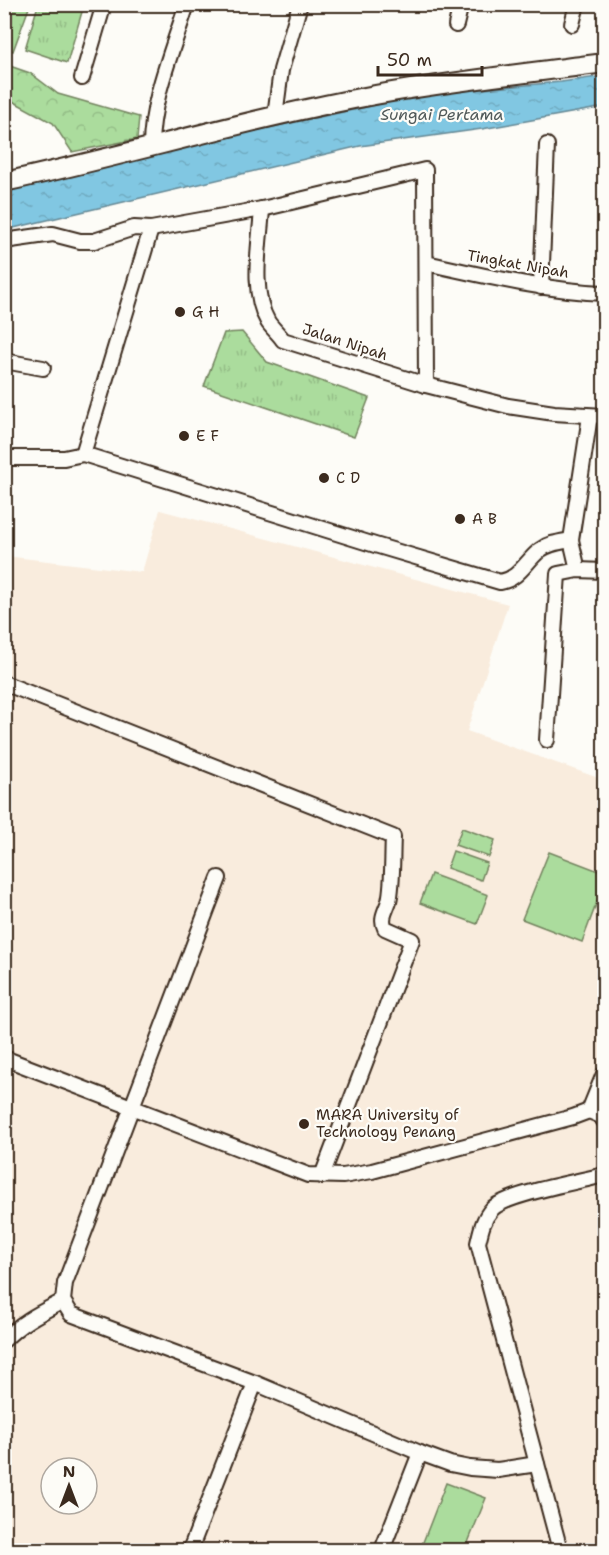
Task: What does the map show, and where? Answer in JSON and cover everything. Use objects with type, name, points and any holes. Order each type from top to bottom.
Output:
[{"type":"street","points":[[82,78],[104,4]]},
{"type":"street","points":[[151,147],[154,110],[187,4]]},
{"type":"street","points":[[274,116],[281,70],[300,4]]},
{"type":"street","points":[[456,25],[460,4]]},
{"type":"street","points":[[572,24],[577,4]]},
{"type":"street","points":[[4,182],[274,116],[375,95],[604,63]]},
{"type":"street","points":[[542,287],[547,145]]},
{"type":"street","points":[[4,241],[53,234],[80,241],[94,241],[134,228],[151,229],[262,209],[425,170],[426,385]]},
{"type":"street","name":"Jalan Nipah","points":[[262,209],[257,273],[259,298],[268,321],[284,340],[426,385],[508,406],[554,413],[604,416]]},
{"type":"street","points":[[83,454],[151,229]]},
{"type":"street","name":"Tingkat Nipah","points":[[426,263],[542,287],[604,292]]},
{"type":"street","points":[[4,361],[44,368]]},
{"type":"street","points":[[578,570],[571,540],[590,416]]},
{"type":"street","points":[[4,458],[64,458],[83,454],[500,582],[509,581],[541,549],[554,542],[571,540]]},
{"type":"street","points":[[547,740],[558,574],[578,570],[604,571]]},
{"type":"street","points":[[4,683],[393,837],[390,898],[382,923],[385,928],[412,940],[322,1176]]},
{"type":"street","points":[[219,878],[65,1283],[63,1300],[71,1314],[255,1383],[450,1464],[498,1470],[537,1464]]},
{"type":"street","points":[[4,1058],[308,1175],[344,1176],[372,1171],[589,1111],[601,1116],[604,1121]]},
{"type":"street","points":[[589,1111],[604,1074]]},
{"type":"street","points":[[560,1551],[478,1243],[483,1220],[494,1206],[510,1198],[604,1175]]},
{"type":"street","points":[[4,1340],[33,1316],[63,1300]]},
{"type":"street","points":[[190,1551],[255,1383]]},
{"type":"street","points":[[382,1551],[420,1453]]},
{"type":"shaded area","name":"MARA University of Technology Penang","points":[[160,510],[508,604],[467,731],[604,780],[604,1550],[5,1550],[5,556],[142,572]]},
{"type":"green space","points":[[5,4],[30,5],[13,51],[5,48]]},
{"type":"green space","points":[[38,5],[84,5],[67,63],[25,49]]},
{"type":"green space","points":[[4,64],[30,73],[58,94],[139,117],[137,139],[72,152],[53,123],[5,97]]},
{"type":"green space","points":[[242,332],[267,362],[369,398],[354,437],[204,386],[224,333]]},
{"type":"green space","points":[[462,828],[495,840],[489,857],[455,845]]},
{"type":"green space","points":[[453,851],[487,863],[481,880],[447,868]]},
{"type":"green space","points":[[549,852],[604,873],[604,883],[582,942],[522,919]]},
{"type":"green space","points":[[431,874],[488,895],[477,924],[420,903]]},
{"type":"green space","points":[[446,1483],[486,1498],[465,1550],[420,1550]]},
{"type":"water","name":"Sungai Pertama","points":[[604,76],[604,107],[482,129],[360,146],[5,230],[4,189],[88,172],[226,137],[404,99],[449,92]]},
{"type":"place","name":"G H","points":[[180,312]]},
{"type":"place","name":"E F","points":[[184,436]]},
{"type":"place","name":"C D","points":[[324,478]]},
{"type":"place","name":"A B","points":[[460,519]]},
{"type":"place","name":"MARA University of Technology Penang","points":[[304,1124]]}]
